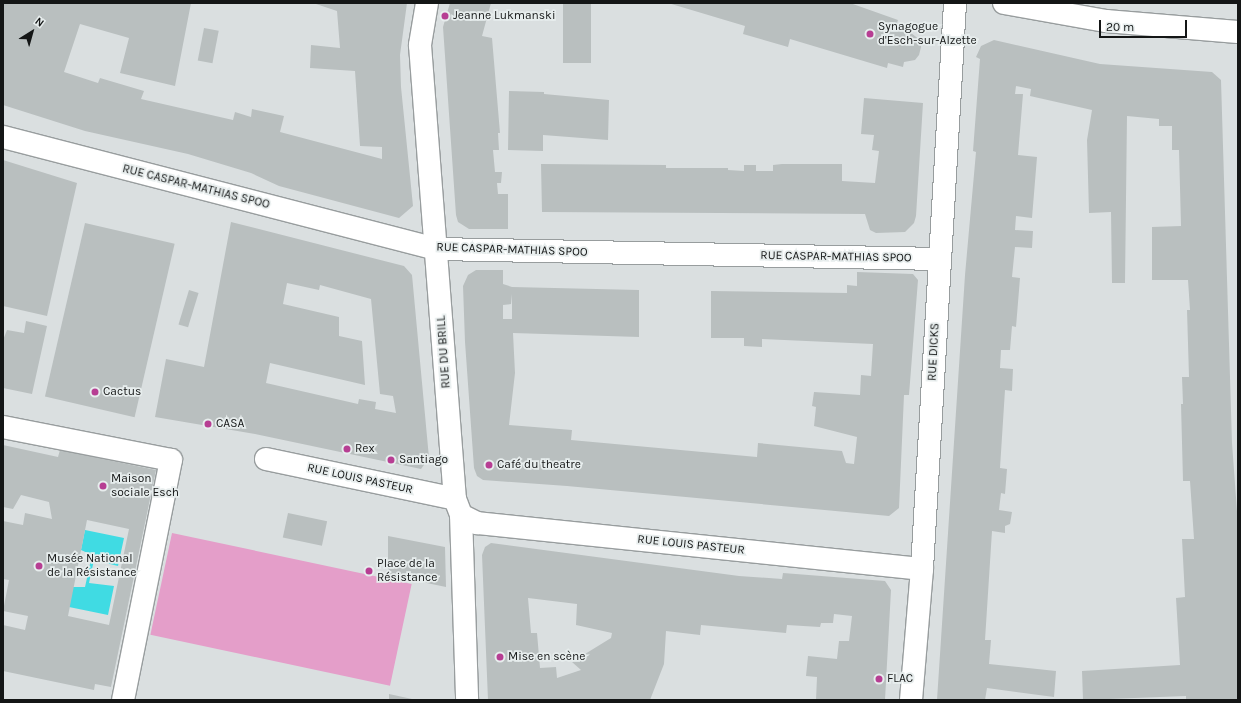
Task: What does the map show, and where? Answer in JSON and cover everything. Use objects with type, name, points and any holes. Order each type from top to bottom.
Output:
[{"type":"street","name":"RUE DU BRILL","points":[[427,3],[420,46],[458,507],[467,700]]},
{"type":"street","name":"RUE DICKS","points":[[911,700],[922,569],[955,3]]},
{"type":"street","points":[[1004,3],[1106,21],[1238,32]]},
{"type":"street","name":"RUE CASPAR-MATHIAS SPOO","points":[[3,138],[437,249],[940,259]]},
{"type":"street","points":[[3,427],[171,460],[123,700]]},
{"type":"street","name":"RUE LOUIS PASTEUR","points":[[266,459],[458,507],[477,522],[922,569]]},
{"type":"shaded area","points":[[172,533],[412,584],[390,686],[150,635]]},
{"type":"water","points":[[85,530],[124,538],[118,566],[94,560],[89,583],[114,586],[108,615],[69,607],[73,587],[85,587],[92,555],[81,550]]},
{"type":"building","points":[[3,3],[191,3],[175,86],[120,73],[129,38],[80,24],[64,72],[98,83],[100,78],[144,91],[141,99],[233,120],[235,112],[251,117],[252,109],[284,116],[280,132],[382,159],[382,147],[360,146],[355,71],[310,68],[311,45],[340,48],[337,11],[313,3],[407,3],[400,55],[401,87],[413,206],[399,218],[279,186],[251,173],[188,154],[85,131],[3,105]]},
{"type":"building","points":[[450,3],[491,3],[482,36],[492,38],[500,133],[498,133],[499,150],[493,150],[495,172],[502,172],[501,183],[497,183],[498,194],[508,194],[508,229],[469,229],[458,222],[456,215],[443,27]]},
{"type":"building","points":[[563,3],[591,3],[591,63],[563,63]]},
{"type":"building","points":[[668,3],[850,3],[898,20],[897,23],[913,29],[911,33],[920,40],[921,47],[919,55],[915,60],[904,62],[903,67],[888,63],[887,68],[790,39],[788,47],[743,34],[745,26]]},
{"type":"building","points":[[204,28],[219,31],[212,63],[198,60]]},
{"type":"building","points":[[994,40],[1100,64],[1212,72],[1221,80],[1232,443],[1238,525],[1238,700],[1186,700],[1186,696],[1083,700],[1082,671],[1180,665],[1176,598],[1185,597],[1182,539],[1194,539],[1190,481],[1183,481],[1181,404],[1183,404],[1182,377],[1189,377],[1187,310],[1190,310],[1188,280],[1152,280],[1152,227],[1181,226],[1179,150],[1172,150],[1172,126],[1159,126],[1159,119],[1127,116],[1125,283],[1112,283],[1111,212],[1089,213],[1087,140],[1092,110],[1030,96],[1031,89],[1016,86],[1015,94],[1023,94],[1018,155],[1037,157],[1032,218],[1016,216],[1015,230],[1033,231],[1032,248],[1015,247],[1012,277],[1020,278],[1016,327],[1012,326],[1010,350],[1001,350],[1000,368],[1013,369],[1012,391],[1005,390],[1000,468],[1007,469],[1005,494],[1001,493],[999,510],[1012,512],[1010,524],[1005,526],[1005,533],[992,531],[985,640],[991,640],[989,664],[1056,671],[1054,697],[987,688],[985,700],[937,700],[965,275],[976,152],[973,151],[980,59],[976,57],[981,46]]},
{"type":"building","points":[[509,91],[544,92],[544,94],[609,100],[608,140],[543,135],[543,151],[508,150]]},
{"type":"building","points":[[864,98],[923,103],[916,216],[914,223],[905,232],[876,233],[870,230],[865,214],[542,212],[541,164],[666,165],[666,168],[728,168],[728,170],[744,171],[744,165],[756,165],[756,171],[773,171],[773,165],[782,164],[842,164],[842,181],[875,183],[879,151],[872,150],[874,135],[861,134]]},
{"type":"building","points":[[3,160],[77,183],[47,316],[3,306]]},
{"type":"building","points":[[231,222],[404,266],[412,275],[429,458],[421,469],[255,434],[155,417],[166,359],[204,367]],"holes":[[[287,283],[319,290],[320,285],[371,299],[380,394],[393,396],[396,413],[375,409],[376,402],[359,399],[358,404],[266,383],[270,363],[365,385],[362,341],[339,336],[339,317],[283,304]]]},
{"type":"building","points":[[85,223],[175,244],[135,417],[45,396]]},
{"type":"building","points":[[476,270],[503,270],[503,284],[512,287],[639,290],[639,337],[513,333],[515,373],[509,425],[572,430],[571,440],[757,457],[758,443],[842,451],[846,463],[854,464],[857,437],[814,426],[816,407],[812,406],[814,392],[860,395],[861,375],[871,376],[873,344],[762,339],[762,347],[744,346],[744,338],[711,338],[711,291],[847,293],[847,285],[857,286],[857,272],[913,274],[918,280],[909,395],[904,395],[899,508],[889,516],[567,486],[483,480],[477,476],[474,468],[465,342],[463,286],[468,275]],"holes":[[[512,294],[512,319],[503,319],[503,305],[511,304]]]},
{"type":"building","points":[[189,290],[199,293],[188,327],[178,324]]},
{"type":"building","points":[[26,321],[47,326],[32,394],[3,388],[3,340],[7,330],[24,333]]},
{"type":"building","points":[[3,445],[58,457],[60,450],[156,470],[111,687],[95,684],[94,690],[3,671],[3,625],[25,630],[28,616],[3,611],[9,580],[3,579],[3,521],[23,525],[25,513],[52,519],[49,502],[21,495],[13,509],[3,507]],"holes":[[[87,520],[129,529],[109,625],[68,616]]]},
{"type":"building","points":[[288,513],[327,521],[322,546],[283,537]]},
{"type":"building","points":[[388,536],[445,547],[446,587],[388,575]]},
{"type":"building","points":[[491,543],[739,576],[782,579],[783,573],[885,581],[891,590],[885,700],[816,700],[817,677],[806,676],[808,656],[837,659],[839,641],[849,641],[852,616],[834,614],[833,623],[821,623],[820,627],[787,625],[786,633],[701,625],[700,635],[666,631],[664,664],[650,700],[488,700],[482,555],[485,547]],"holes":[[[528,598],[577,604],[576,625],[612,633],[611,638],[572,662],[581,670],[557,678],[556,667],[540,668],[537,633],[531,633]]]},
{"type":"building","points":[[389,694],[412,699],[412,700],[389,700]]},
{"type":"place","name":"Jeanne Lukmanski","points":[[445,16]]},
{"type":"place","name":"Synagogue d'Esch-sur-Alzette","points":[[870,34]]},
{"type":"place","name":"Cactus","points":[[95,392]]},
{"type":"place","name":"CASA","points":[[208,424]]},
{"type":"place","name":"Rex","points":[[347,449]]},
{"type":"place","name":"Santiago","points":[[391,460]]},
{"type":"place","name":"Café du theatre","points":[[489,465]]},
{"type":"place","name":"Maison sociale Esch","points":[[103,486]]},
{"type":"place","name":"Musée National de la Résistance","points":[[39,566]]},
{"type":"place","name":"Place de la Résistance","points":[[369,571]]},
{"type":"place","name":"Mise en scène","points":[[500,657]]},
{"type":"place","name":"FLAC","points":[[879,679]]}]
